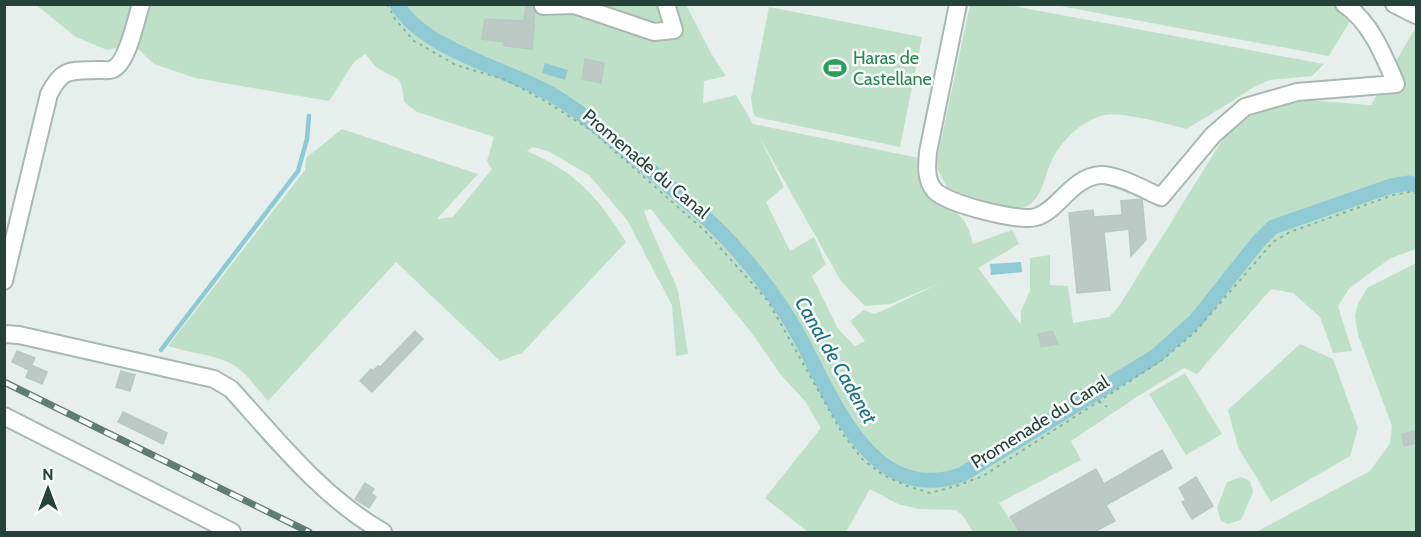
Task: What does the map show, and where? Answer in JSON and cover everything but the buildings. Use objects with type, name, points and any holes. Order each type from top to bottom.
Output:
[{"type":"street","points":[[4,281],[49,94],[56,80],[65,72],[113,69],[126,53],[141,4]]},
{"type":"street","points":[[543,6],[574,5],[654,32],[674,30],[666,4]]},
{"type":"street","points":[[958,4],[928,152],[929,182],[934,190],[952,201],[990,212],[1024,218],[1037,217],[1053,207],[1066,192],[1087,179],[1101,175],[1116,178],[1161,197],[1213,135],[1245,107],[1297,92],[1396,84],[1379,46],[1355,12],[1344,4]]},
{"type":"street","points":[[1394,4],[1416,15]]},
{"type":"street","points":[[4,334],[20,335],[214,379],[231,388],[324,490],[357,517],[383,532]]},
{"type":"street","points":[[4,416],[232,532]]},
{"type":"path","name":"Promenade du Canal","points":[[387,4],[395,19],[414,41],[456,65],[506,80],[548,102],[592,131],[705,231],[768,302],[842,433],[863,460],[885,476],[906,486],[930,493],[983,476],[1161,361],[1195,332],[1273,242],[1290,232],[1393,195],[1416,193]]},
{"type":"path","points":[[1080,389],[1107,407]]},
{"type":"green space","points":[[1335,4],[1353,16],[1329,56],[1055,5]]},
{"type":"green space","points":[[36,5],[132,5],[120,47],[107,50],[76,37]]},
{"type":"green space","points":[[149,5],[686,5],[726,76],[704,81],[703,103],[736,95],[753,124],[919,158],[920,181],[924,188],[962,218],[973,244],[1012,230],[1019,244],[978,268],[1021,325],[1021,311],[1030,291],[1030,258],[1050,255],[1050,285],[1068,286],[1073,323],[1109,317],[1119,306],[1229,129],[1261,109],[1273,105],[1297,101],[1322,101],[1371,105],[1414,30],[1416,31],[1416,249],[1391,258],[1371,272],[1349,289],[1338,306],[1352,351],[1333,353],[1320,317],[1293,293],[1271,289],[1197,374],[1184,368],[1140,395],[1071,441],[1081,460],[999,503],[1018,532],[973,532],[963,516],[956,510],[919,509],[898,504],[870,489],[846,532],[808,532],[765,498],[821,428],[805,401],[781,375],[748,328],[651,209],[644,211],[678,290],[688,354],[676,356],[672,305],[627,220],[589,175],[548,151],[532,147],[527,151],[559,168],[585,188],[606,212],[626,242],[522,353],[500,361],[396,262],[268,401],[232,364],[168,346],[305,170],[306,158],[342,129],[478,174],[437,219],[453,217],[492,169],[487,161],[494,137],[417,112],[404,102],[400,82],[377,68],[365,54],[354,62],[329,101],[195,78],[154,64],[137,48]],"holes":[[[760,138],[841,281],[865,306],[890,304],[938,284],[874,314],[864,310],[850,321],[865,341],[855,346],[838,329],[812,276],[826,264],[814,237],[790,251],[766,202],[784,187]]]},
{"type":"green space","points":[[970,5],[1008,5],[1324,64],[1312,76],[1270,80],[1256,86],[1187,129],[1124,115],[1097,117],[1073,132],[1060,147],[1034,201],[1023,207],[1006,206],[948,189],[938,170],[937,159]]},
{"type":"green space","points":[[769,7],[922,37],[900,147],[756,117],[753,113],[751,98]]},
{"type":"green space","points":[[1416,263],[1416,532],[1256,532],[1370,471],[1390,443],[1392,426],[1358,335],[1355,316],[1358,304],[1367,288]]},
{"type":"green space","points":[[1300,344],[1333,359],[1358,428],[1350,456],[1271,502],[1238,447],[1228,410]]},
{"type":"green space","points":[[1185,373],[1222,434],[1186,455],[1149,394]]},
{"type":"green space","points":[[1241,477],[1250,481],[1253,492],[1241,520],[1228,524],[1221,521],[1217,508],[1227,482]]},
{"type":"water","points":[[545,63],[568,70],[565,80],[542,73]]},
{"type":"water","points":[[1021,262],[1022,272],[991,275],[990,264]]},
{"type":"waterway","name":"Canal de Cadenet","points":[[397,4],[409,20],[445,45],[467,57],[533,85],[574,109],[703,215],[747,261],[778,302],[842,416],[859,441],[880,462],[903,476],[931,480],[963,474],[1156,356],[1196,320],[1258,242],[1273,227],[1391,186],[1409,183],[1416,185]]},
{"type":"waterway","points":[[161,350],[298,171],[307,139],[309,116]]},
{"type":"railway","points":[[4,382],[309,532]]},
{"type":"place","name":"Haras de Castellane","points":[[835,68]]}]
